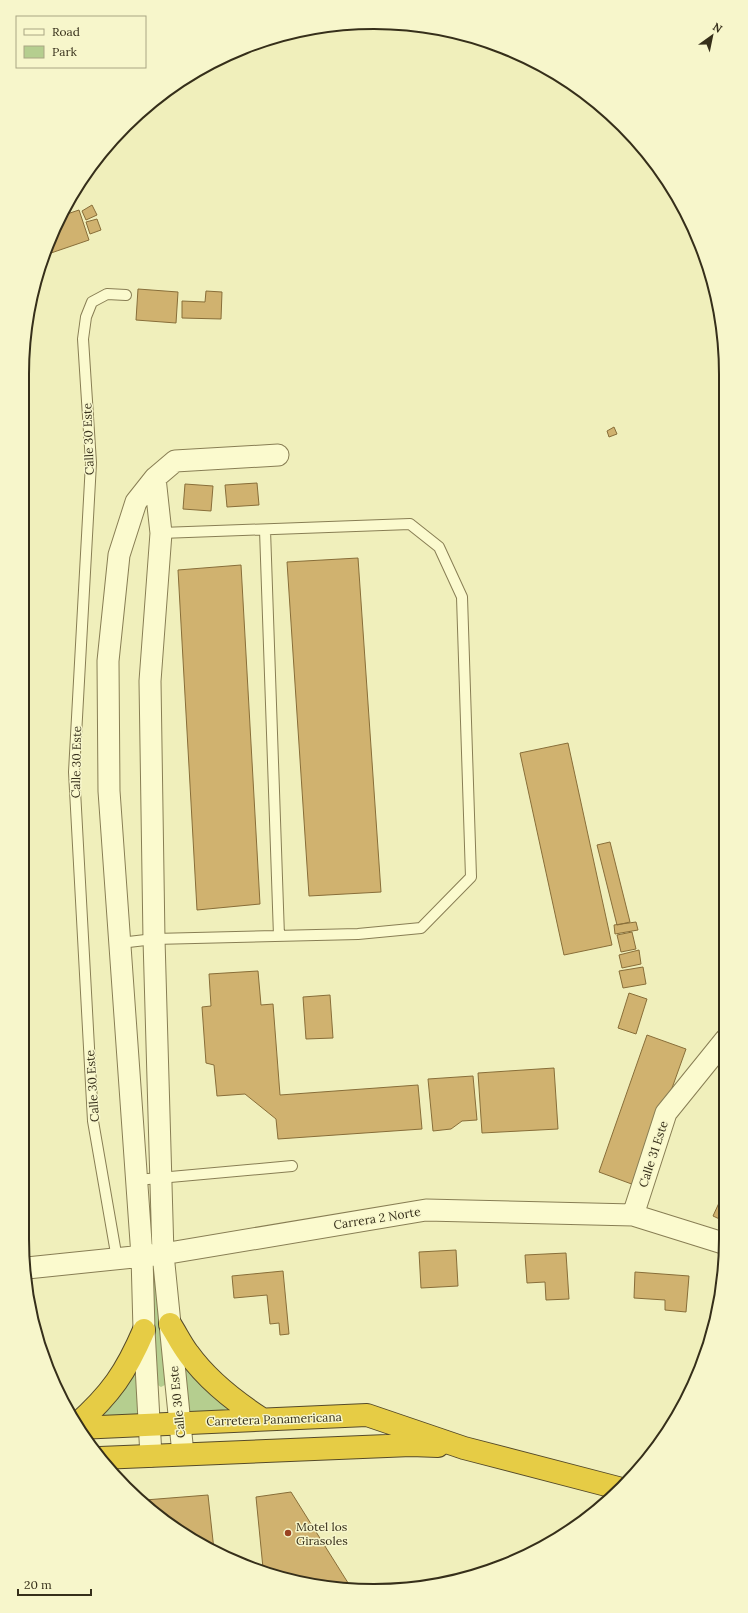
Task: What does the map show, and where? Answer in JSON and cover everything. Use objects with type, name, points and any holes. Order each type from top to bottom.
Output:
[{"type":"highway","points":[[170,1324],[187,1353],[209,1378],[234,1401],[262,1420]]},
{"type":"highway","points":[[81,1421],[95,1408],[115,1384],[132,1358],[144,1330]]},
{"type":"highway","name":"Carretera Panamericana","points":[[85,1428],[367,1415],[464,1448],[614,1487]]},
{"type":"highway","name":"Carretera Panamericana","points":[[108,1458],[411,1445],[464,1448]]},
{"type":"street","points":[[151,1456],[144,1330],[142,1256],[109,791],[108,661],[119,555],[136,502],[154,478],[174,461],[278,455]]},
{"type":"street","name":"Calle 30 Este","points":[[154,478],[161,533],[150,681],[154,939],[163,1254],[183,1454]]},
{"type":"street","name":"Calle 31 Este","points":[[633,1215],[666,1113],[719,1047]]},
{"type":"street","name":"Carrera 2 Norte","points":[[31,1268],[163,1254],[426,1210],[633,1215],[719,1242]]},
{"type":"lane","name":"Calle 30 Este","points":[[117,1259],[93,1121],[74,772],[91,463],[83,338],[86,317],[92,302],[107,294],[126,295]]},
{"type":"lane","points":[[120,943],[154,939],[358,934],[421,928],[471,877],[462,597],[439,547],[410,524],[161,533]]},
{"type":"lane","points":[[265,530],[279,936]]},
{"type":"lane","points":[[137,1180],[292,1166]]},
{"type":"green space","points":[[157,1270],[167,1384],[161,1387],[156,1384],[151,1275]]},
{"type":"green space","points":[[139,1352],[140,1414],[93,1419]]},
{"type":"green space","points":[[184,1357],[207,1392],[237,1410],[185,1412]]},
{"type":"building","points":[[92,205],[97,215],[86,220],[82,211]]},
{"type":"building","points":[[79,210],[89,240],[51,253],[55,242],[69,213]]},
{"type":"building","points":[[97,219],[101,230],[90,234],[86,222]]},
{"type":"building","points":[[138,289],[178,292],[176,323],[136,320]]},
{"type":"building","points":[[206,291],[222,292],[221,319],[182,318],[182,301],[205,302]]},
{"type":"building","points":[[614,427],[617,434],[609,437],[607,431]]},
{"type":"building","points":[[257,483],[259,505],[227,507],[225,485]]},
{"type":"building","points":[[185,484],[213,486],[211,511],[183,509]]},
{"type":"building","points":[[358,558],[381,892],[309,896],[287,562]]},
{"type":"building","points":[[241,565],[260,904],[197,910],[178,570]]},
{"type":"building","points":[[568,743],[612,945],[564,955],[520,753]]},
{"type":"building","points":[[610,842],[630,922],[617,925],[597,845]]},
{"type":"building","points":[[636,922],[638,930],[615,934],[614,925]]},
{"type":"building","points":[[632,932],[636,949],[621,952],[617,935]]},
{"type":"building","points":[[639,950],[641,964],[622,968],[619,955]]},
{"type":"building","points":[[643,967],[646,984],[623,988],[619,971]]},
{"type":"building","points":[[258,971],[261,1005],[273,1004],[280,1095],[418,1085],[422,1129],[278,1139],[276,1119],[245,1094],[217,1096],[214,1065],[206,1063],[202,1007],[211,1006],[209,974]]},
{"type":"building","points":[[629,993],[647,999],[636,1034],[618,1028]]},
{"type":"building","points":[[330,995],[333,1038],[306,1039],[303,997]]},
{"type":"building","points":[[647,1035],[686,1049],[637,1186],[599,1172]]},
{"type":"building","points":[[554,1068],[558,1129],[482,1133],[478,1073]]},
{"type":"building","points":[[473,1076],[477,1120],[462,1121],[451,1129],[433,1131],[428,1079]]},
{"type":"building","points":[[719,1203],[719,1219],[713,1216]]},
{"type":"building","points":[[456,1250],[458,1286],[421,1288],[419,1252]]},
{"type":"building","points":[[566,1253],[569,1299],[546,1300],[545,1282],[527,1283],[525,1255]]},
{"type":"building","points":[[283,1271],[289,1334],[280,1335],[279,1323],[270,1324],[267,1295],[234,1298],[232,1276]]},
{"type":"building","points":[[635,1272],[689,1276],[686,1312],[665,1310],[665,1300],[634,1298]]},
{"type":"building","name":"Motel los Girasoles","points":[[291,1492],[348,1583],[307,1577],[263,1566],[256,1497]]},
{"type":"building","points":[[208,1495],[213,1544],[182,1526],[149,1500]]},
{"type":"place","name":"Motel los Girasoles","points":[[288,1533]]}]
